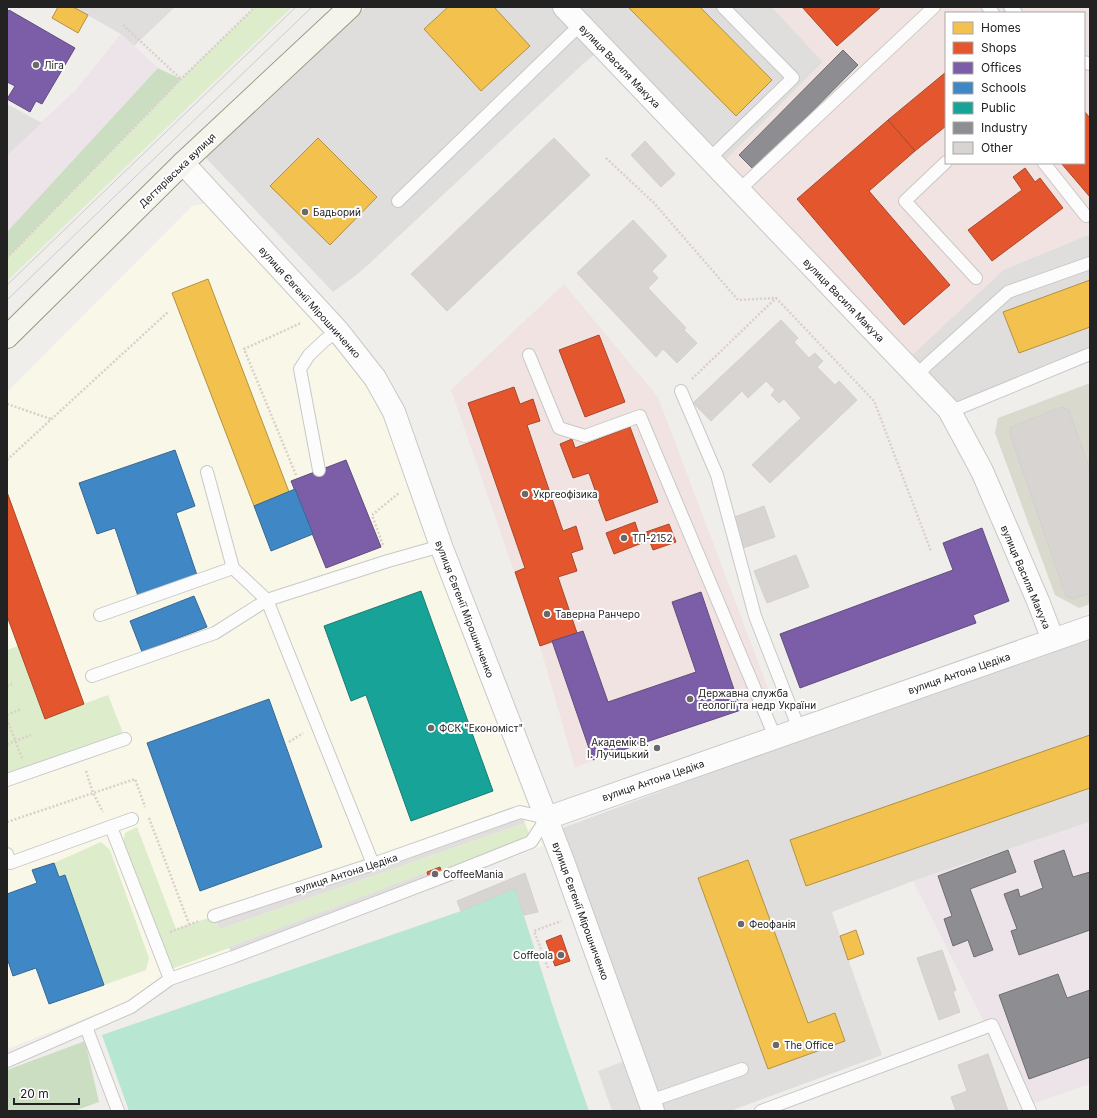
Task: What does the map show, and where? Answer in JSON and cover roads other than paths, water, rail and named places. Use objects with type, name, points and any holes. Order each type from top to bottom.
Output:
[{"type":"main road","name":"Дегтярівська вулиця","points":[[7,337],[183,163],[350,7]]},
{"type":"street","name":"вулиця Василя Макуха","points":[[564,7],[949,410],[982,471],[1038,601],[1053,640]]},
{"type":"street","name":"вулиця Євгенії Мірошниченко","points":[[183,163],[338,331],[375,378],[394,412],[441,546],[547,818],[652,1106]]},
{"type":"street","name":"вулиця Антона Цедіка","points":[[547,818],[1090,627]]},
{"type":"lane","points":[[709,159],[793,78],[723,7]]},
{"type":"lane","points":[[738,190],[934,7]]},
{"type":"lane","points":[[398,201],[581,24]]},
{"type":"lane","points":[[945,163],[905,202],[976,278]]},
{"type":"lane","points":[[1045,164],[1086,216]]},
{"type":"lane","points":[[916,376],[1008,292],[1090,263]]},
{"type":"lane","points":[[319,470],[300,369],[309,355],[325,340],[338,331]]},
{"type":"lane","points":[[949,410],[959,408],[1090,354]]},
{"type":"lane","points":[[529,355],[559,428],[585,436],[640,416],[775,738]]},
{"type":"lane","points":[[680,391],[717,475],[756,616],[800,729]]},
{"type":"lane","points":[[207,472],[233,568],[267,600],[373,864]]},
{"type":"lane","points":[[92,676],[215,633],[267,600],[388,561],[441,546]]},
{"type":"lane","points":[[100,615],[233,568]]},
{"type":"lane","points":[[7,780],[125,739]]},
{"type":"lane","name":"вулиця Антона Цедіка","points":[[214,916],[373,864],[520,812],[547,818]]},
{"type":"lane","points":[[7,1060],[131,1007],[170,979],[233,957],[532,842],[547,818]]},
{"type":"lane","points":[[7,854],[10,863],[132,819]]},
{"type":"lane","points":[[111,827],[170,979]]},
{"type":"lane","points":[[761,1111],[992,1026],[1030,1111]]},
{"type":"lane","points":[[86,1027],[92,1039],[118,1111]]},
{"type":"lane","points":[[652,1106],[742,1069]]},
{"type":"tram line","points":[[7,285],[296,7]]},
{"type":"tram line","points":[[7,300],[312,7]]},
{"type":"place","name":"Ліга","points":[[36,65]]},
{"type":"place","name":"Бадьорий","points":[[305,212]]},
{"type":"place","name":"Укргеофізика","points":[[525,494]]},
{"type":"place","name":"ТП-2152","points":[[624,538]]},
{"type":"place","name":"Таверна Ранчеро","points":[[547,614]]},
{"type":"place","name":"Державна служба геології та недр України","points":[[690,699]]},
{"type":"place","name":"ФСК \"Економіст\"","points":[[431,728]]},
{"type":"place","name":"Академік В. І. Лучицький","points":[[657,748]]},
{"type":"place","name":"CoffeeMania","points":[[435,874]]},
{"type":"place","name":"Феофанія","points":[[741,924]]},
{"type":"place","name":"Coffeola","points":[[561,955]]},
{"type":"place","name":"The Office","points":[[776,1045]]}]
